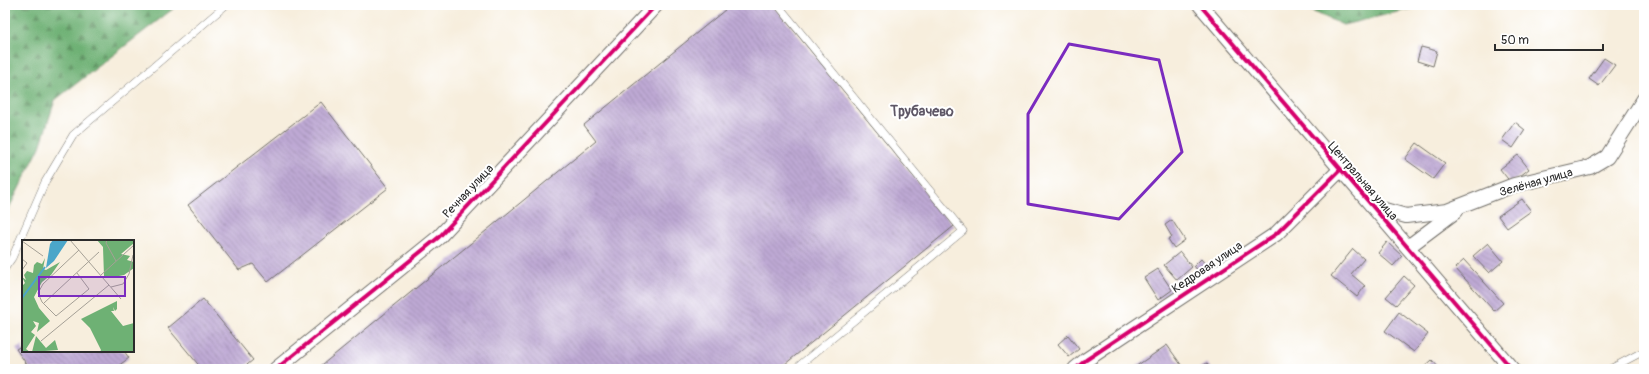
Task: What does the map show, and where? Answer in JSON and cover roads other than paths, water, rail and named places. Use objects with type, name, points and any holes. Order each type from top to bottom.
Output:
[{"type":"street","name":"Речная улица","points":[[276,369],[439,237],[656,5]]},
{"type":"street","name":"Центральная улица","points":[[1200,5],[1512,369]]},
{"type":"street","name":"Зелёная улица","points":[[1373,207],[1406,216],[1447,211],[1514,185],[1590,167],[1607,157],[1613,150],[1644,99]]},
{"type":"street","name":"Кедровая улица","points":[[1075,369],[1276,234],[1340,170]]},
{"type":"street","points":[[1408,247],[1463,206]]},
{"type":"lane","points":[[5,268],[12,258],[45,182],[73,135],[226,5]]},
{"type":"lane","points":[[778,5],[964,231],[795,369]]},
{"type":"lane","points":[[1610,369],[1644,351]]},
{"type":"district","name":"Трубачево","points":[[922,111]]}]
